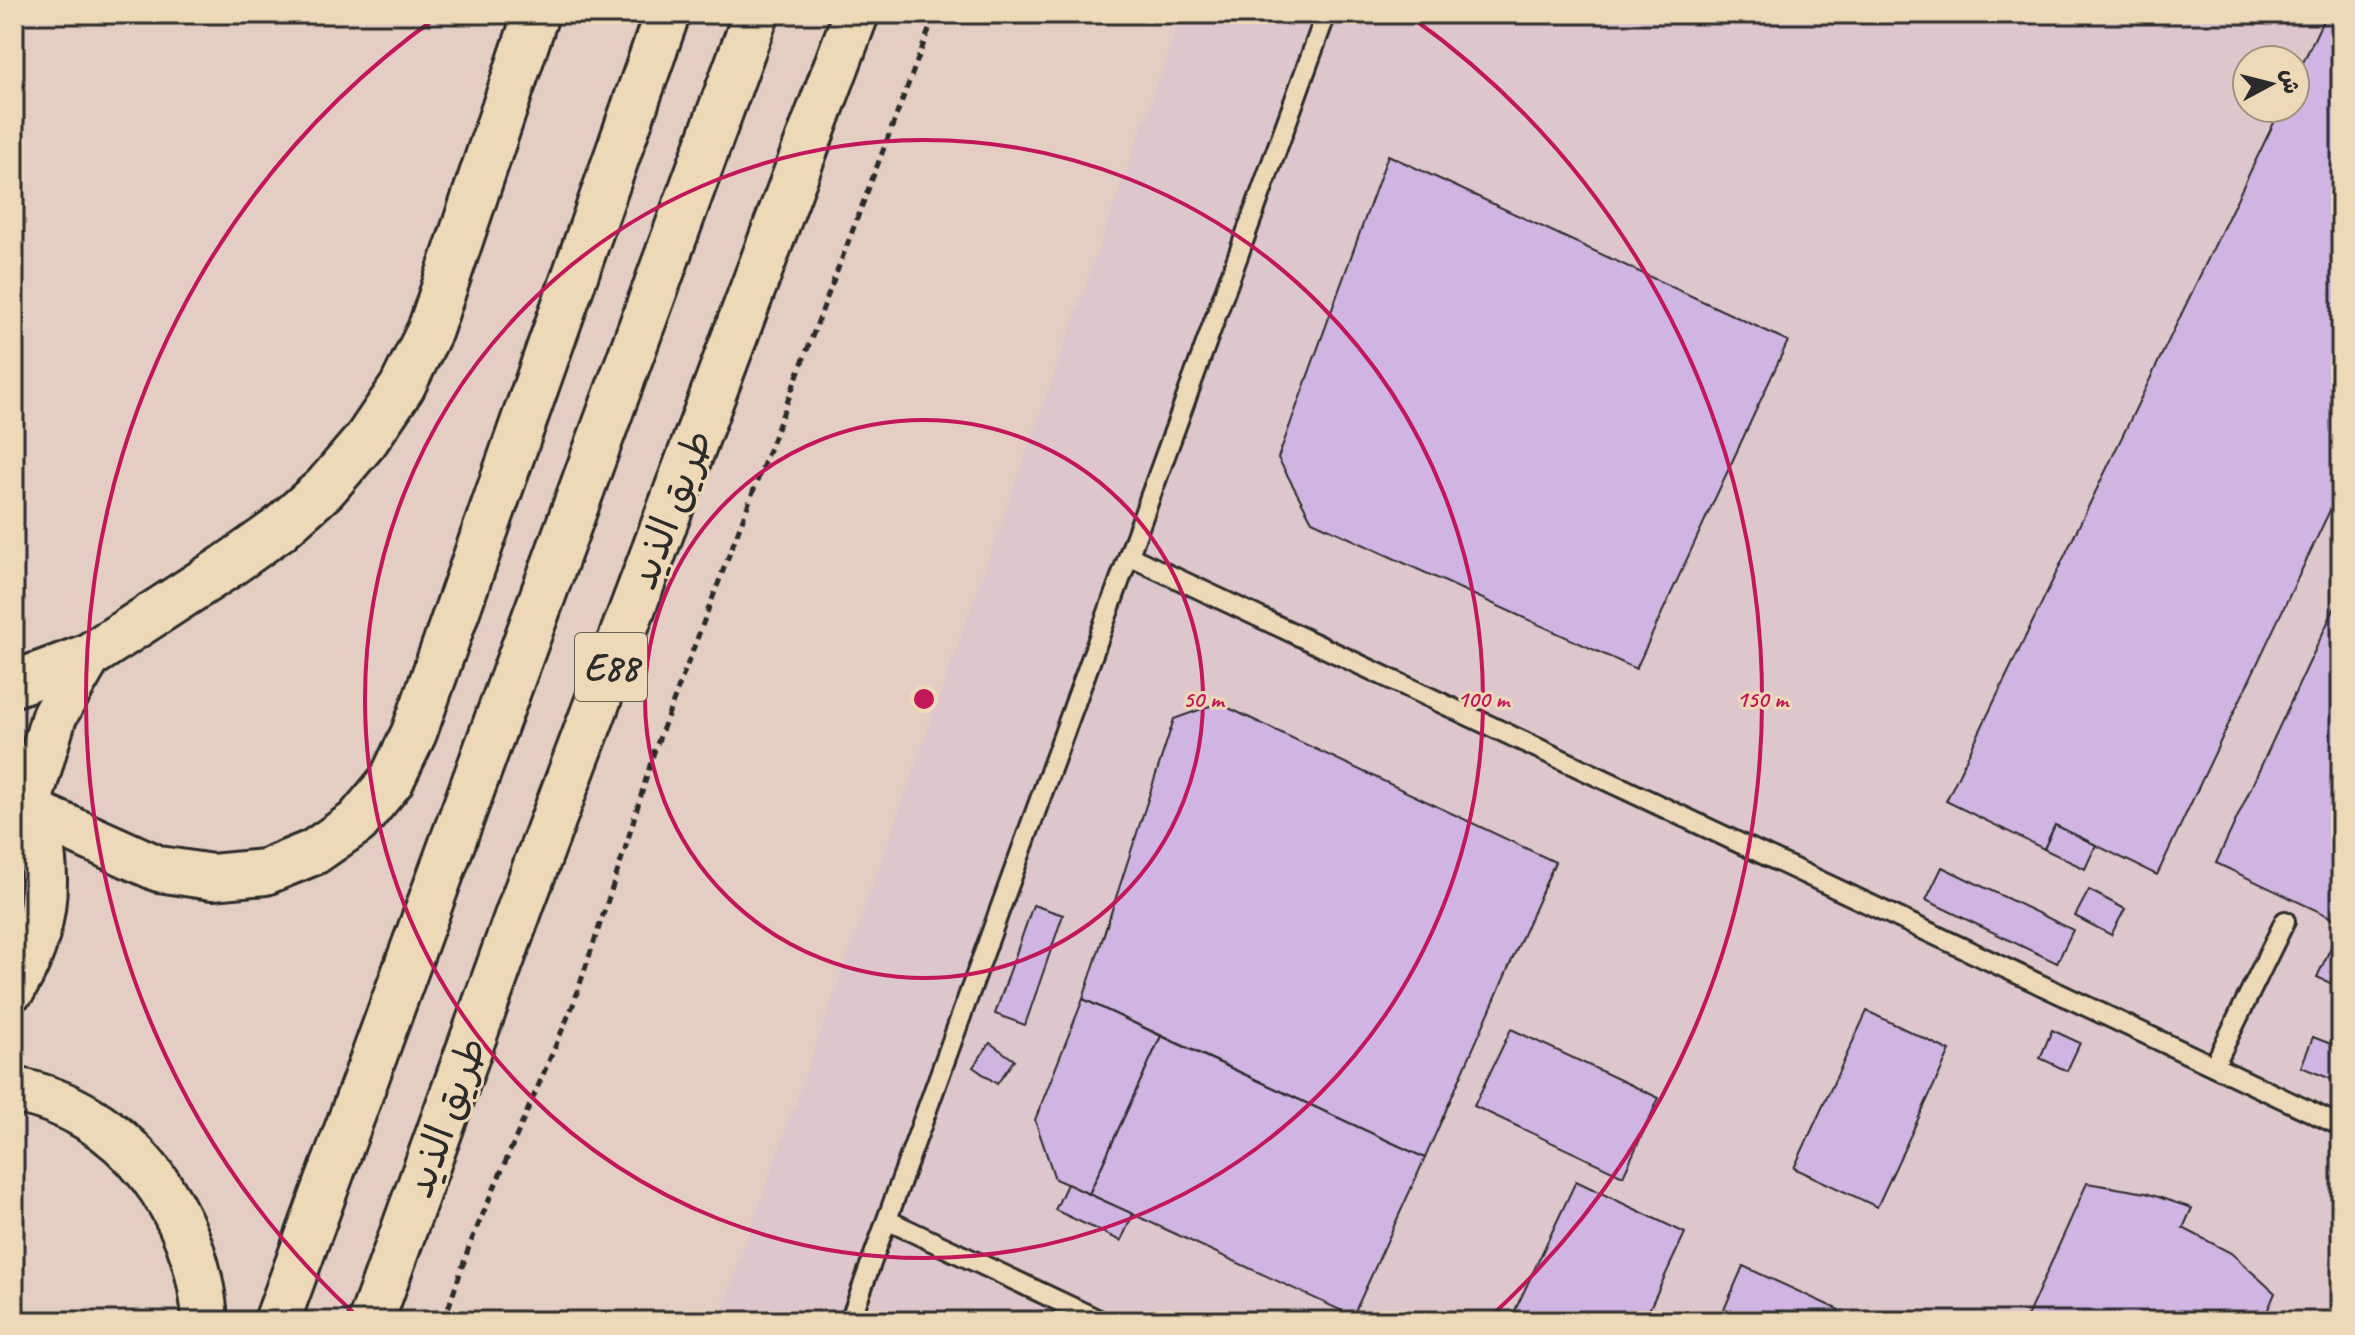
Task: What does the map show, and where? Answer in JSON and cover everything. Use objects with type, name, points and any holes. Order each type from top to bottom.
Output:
[{"type":"main road","points":[[14,684],[89,656],[278,530],[325,488],[366,440],[402,387],[430,330],[536,14]]},
{"type":"main road","points":[[25,796],[159,869],[212,877],[265,872],[314,852],[357,822],[391,781],[419,718],[667,14]]},
{"type":"main road","name":"E88","points":[[277,1321],[756,14]]},
{"type":"main road","name":"طريق الذيد","points":[[371,1321],[523,900],[856,14]]},
{"type":"main road","points":[[14,987],[38,936],[44,905],[44,858],[25,796],[54,716],[89,656]]},
{"type":"main road","points":[[14,1090],[77,1113],[113,1137],[145,1166],[178,1214],[190,1241],[199,1269],[205,1321]]},
{"type":"lane","points":[[850,1321],[1326,14]]},
{"type":"lane","points":[[1129,556],[2341,1126]]},
{"type":"lane","points":[[2214,1066],[2285,921]]},
{"type":"lane","points":[[887,1220],[1101,1321]]},
{"type":"path","points":[[444,1321],[470,1244],[573,1005],[654,752],[935,14]]},
{"type":"shaded area","points":[[1182,14],[2341,14],[2341,1321],[718,1321]]},
{"type":"building","points":[[2326,14],[2341,14],[2341,487],[2157,875],[2055,825],[2044,849],[1946,801],[2273,124],[2311,124],[2311,45]]},
{"type":"building","points":[[1388,155],[1788,341],[1636,669],[1312,521],[1278,458]]},
{"type":"building","points":[[2341,594],[2341,922],[2216,863]]},
{"type":"building","points":[[1218,703],[1555,862],[1425,1158],[1083,999],[1174,719]]},
{"type":"building","points":[[2055,825],[2096,845],[2085,869],[2044,849]]},
{"type":"building","points":[[1942,867],[2073,930],[2057,963],[1926,900]]},
{"type":"building","points":[[2089,890],[2125,909],[2111,935],[2075,916]]},
{"type":"building","points":[[1033,905],[1063,915],[1025,1025],[995,1014]]},
{"type":"building","points":[[2341,926],[2341,988],[2317,977]]},
{"type":"building","points":[[1083,999],[1161,1036],[1089,1194],[1055,1179],[1035,1120]]},
{"type":"building","points":[[1867,1011],[1950,1051],[1877,1207],[1794,1168]]},
{"type":"building","points":[[1511,1029],[1659,1098],[1623,1176],[1474,1106]]},
{"type":"building","points":[[2052,1030],[2080,1043],[2067,1071],[2040,1058]]},
{"type":"building","points":[[1161,1036],[1425,1158],[1353,1316],[1089,1194]]},
{"type":"building","points":[[2313,1037],[2341,1048],[2341,1083],[2301,1067]]},
{"type":"building","points":[[990,1043],[1014,1060],[997,1084],[973,1067]]},
{"type":"building","points":[[1576,1181],[1685,1233],[1644,1321],[1510,1321]]},
{"type":"building","points":[[2087,1183],[2146,1193],[2192,1208],[2183,1228],[2231,1253],[2275,1293],[2263,1321],[2025,1321]]},
{"type":"building","points":[[1067,1184],[1133,1214],[1121,1241],[1055,1210]]},
{"type":"building","points":[[1743,1266],[1839,1310],[1834,1321],[1719,1321]]}]
